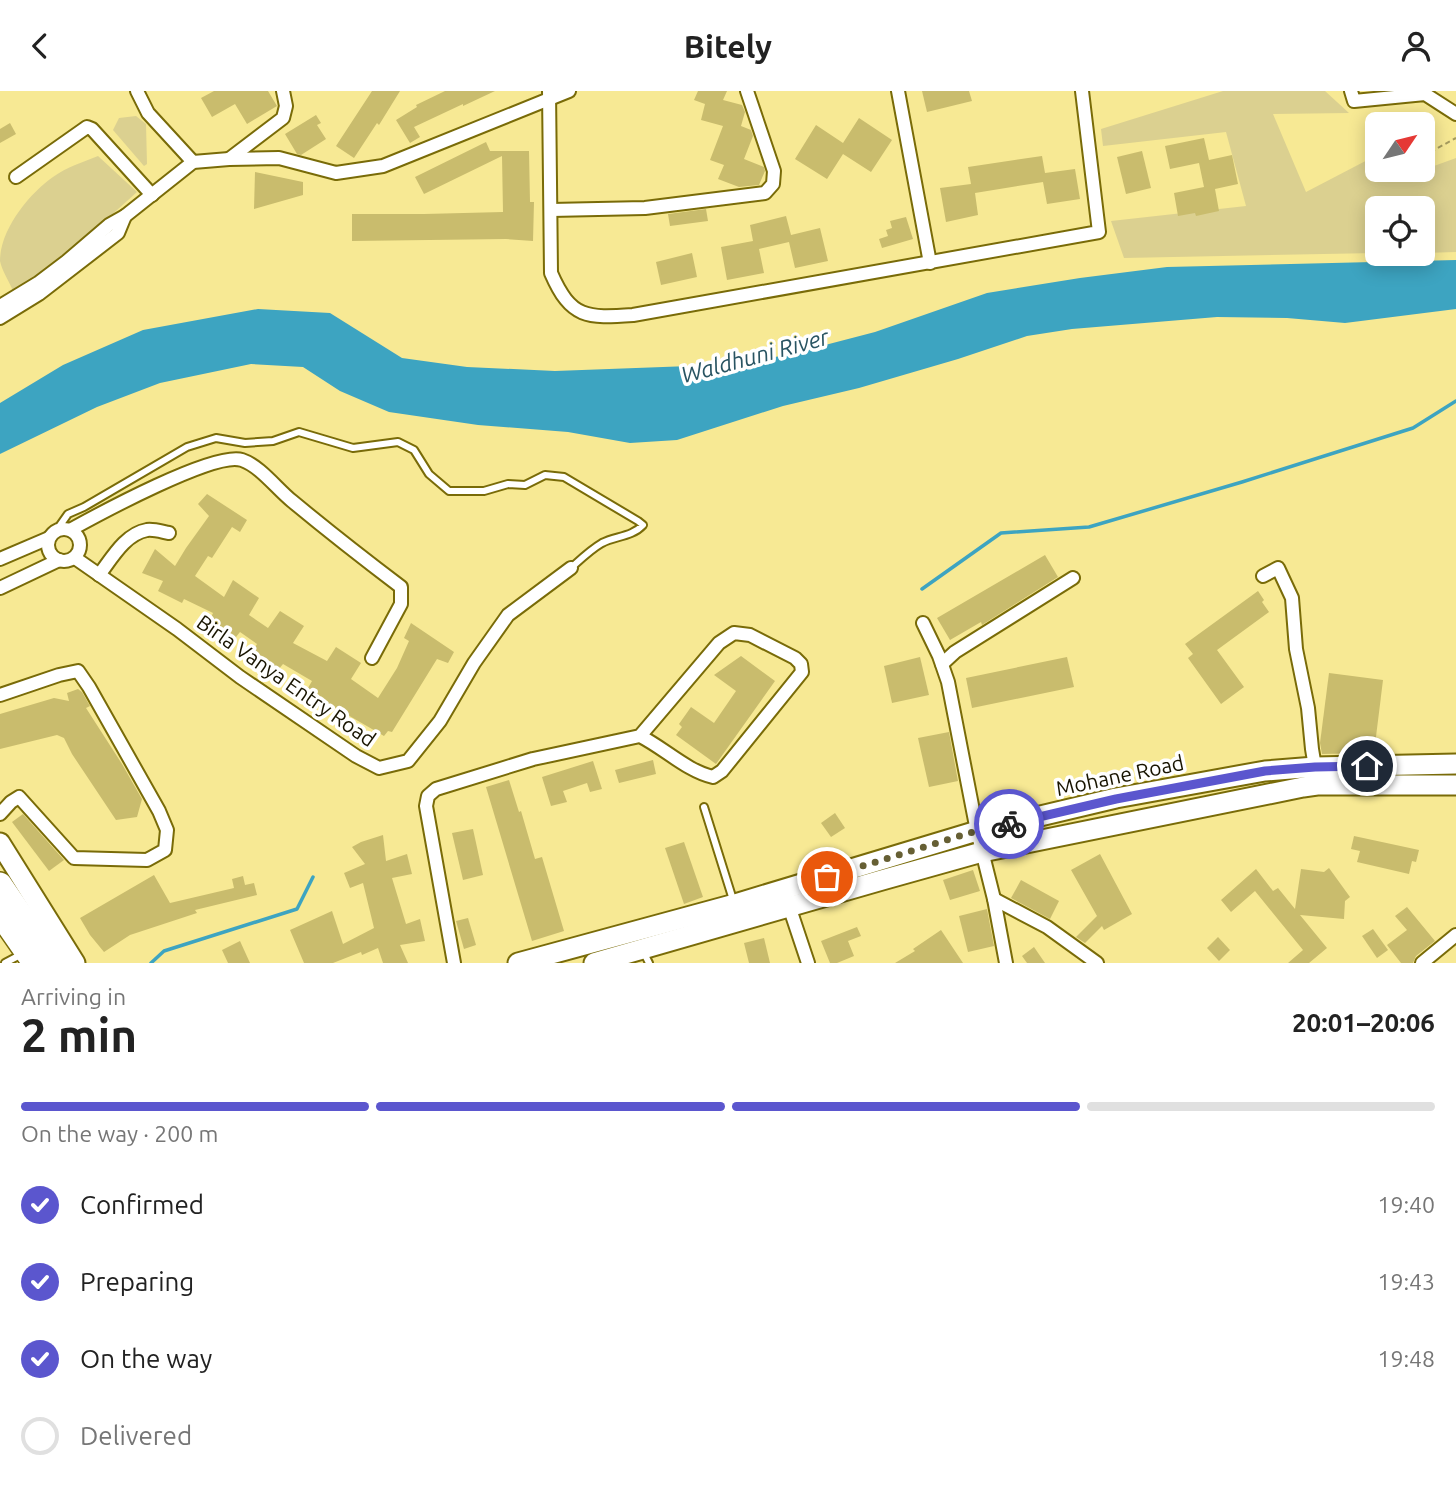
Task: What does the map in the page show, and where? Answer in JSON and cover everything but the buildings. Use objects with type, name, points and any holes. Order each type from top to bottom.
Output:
[{"type":"highway","points":[[0,884],[54,963]]},
{"type":"highway","points":[[0,914],[30,957]]},
{"type":"main road","name":"Mohane Road","points":[[518,963],[735,904],[787,898],[1316,776],[1456,764]]},
{"type":"main road","name":"Mohane Road","points":[[594,963],[646,956],[787,898],[976,831],[1116,799],[1265,771],[1454,786]]},
{"type":"main road","points":[[0,843],[75,963]]},
{"type":"street","points":[[137,91],[148,113],[192,162]]},
{"type":"street","points":[[229,159],[283,118],[286,106],[283,91]]},
{"type":"street","points":[[0,306],[38,283],[192,162],[279,158],[336,173],[383,166],[549,95],[569,91]]},
{"type":"street","points":[[551,210],[645,208],[765,193],[773,184],[774,171],[747,91]]},
{"type":"street","points":[[898,91],[930,263]]},
{"type":"street","points":[[549,95],[551,273],[571,306],[585,315],[599,317],[633,315],[1099,232],[1082,91]]},
{"type":"street","points":[[1351,91],[1354,101],[1425,94],[1456,114]]},
{"type":"street","points":[[16,177],[87,127],[92,129],[152,194]]},
{"type":"street","points":[[0,318],[40,294],[118,233],[125,216]]},
{"type":"street","points":[[71,530],[111,507],[197,468],[228,458],[243,460],[267,477],[320,525],[401,587],[401,604],[372,658]]},
{"type":"street","points":[[0,559],[61,529],[71,530],[81,543],[75,558],[59,560],[50,553],[48,548],[53,535]]},
{"type":"street","points":[[99,575],[133,535],[149,529],[169,533]]},
{"type":"street","points":[[21,551],[32,574]]},
{"type":"street","name":"Birla Vanya Entry Road","points":[[75,558],[215,656],[240,677],[356,756],[379,768],[408,761],[440,721],[474,663],[508,615],[571,568]]},
{"type":"street","points":[[0,588],[59,560]]},
{"type":"street","points":[[1263,576],[1278,568],[1292,598],[1296,649],[1308,708],[1316,776]]},
{"type":"street","points":[[942,664],[955,652],[1073,578]]},
{"type":"street","points":[[923,623],[948,682],[976,831],[995,899],[1006,963]]},
{"type":"street","points":[[454,963],[426,806],[428,796],[436,789],[533,759],[640,736],[719,643],[734,633],[750,635],[795,658],[801,664],[802,672],[722,771],[713,777],[702,774],[640,736]]},
{"type":"street","points":[[0,695],[78,671],[159,811],[167,830],[165,850],[147,860],[74,858],[19,797],[0,814]]},
{"type":"street","points":[[787,898],[808,963]]},
{"type":"street","points":[[995,899],[1047,927],[1097,963]]},
{"type":"street","points":[[1422,963],[1456,935]]},
{"type":"lane","points":[[53,535],[68,514],[187,447],[216,438],[245,443],[273,441],[299,432],[353,448],[398,442],[414,450],[429,474],[449,491],[484,491],[508,484],[525,485],[545,475],[564,477],[643,525],[638,531],[604,542],[571,568]]},
{"type":"lane","points":[[704,807],[735,904]]},
{"type":"lane","points":[[5,963],[30,957]]},
{"type":"path","points":[[1435,149],[1456,138]]},
{"type":"shaded area","points":[[1223,91],[1325,91],[1349,113],[1273,114],[1306,192],[1365,161],[1365,182],[1435,182],[1435,166],[1456,158],[1456,252],[1435,253],[1435,196],[1365,196],[1365,253],[1124,258],[1111,221],[1246,206],[1226,132],[1103,146],[1101,129]]},
{"type":"shaded area","points":[[136,116],[146,124],[147,164],[144,166],[113,130],[119,118]]},
{"type":"shaded area","points":[[98,156],[137,192],[67,255],[13,291],[0,261],[5,237],[18,213],[35,192],[53,177]]},
{"type":"water","points":[[1456,260],[1456,309],[1345,323],[1287,318],[1217,317],[1072,329],[1027,336],[859,388],[783,406],[677,440],[630,443],[568,432],[478,425],[389,412],[340,391],[303,367],[251,364],[160,383],[97,407],[0,454],[0,403],[63,365],[143,330],[258,309],[330,313],[402,358],[467,367],[555,371],[690,366],[783,356],[875,332],[987,293],[1080,278],[1167,267],[1365,262],[1365,266],[1435,266],[1435,261]]},
{"type":"waterway","points":[[922,589],[1001,533],[1089,527],[1413,428],[1456,401]]},
{"type":"waterway","points":[[151,963],[164,951],[297,909],[313,877]]},
{"type":"way so far","points":[[827,877],[976,831],[1009,824]]},
{"type":"route","points":[[1009,824],[1116,799],[1265,771],[1367,766]]},
{"type":"water label","name":"Waldhuni River","points":[[755,356]]}]
